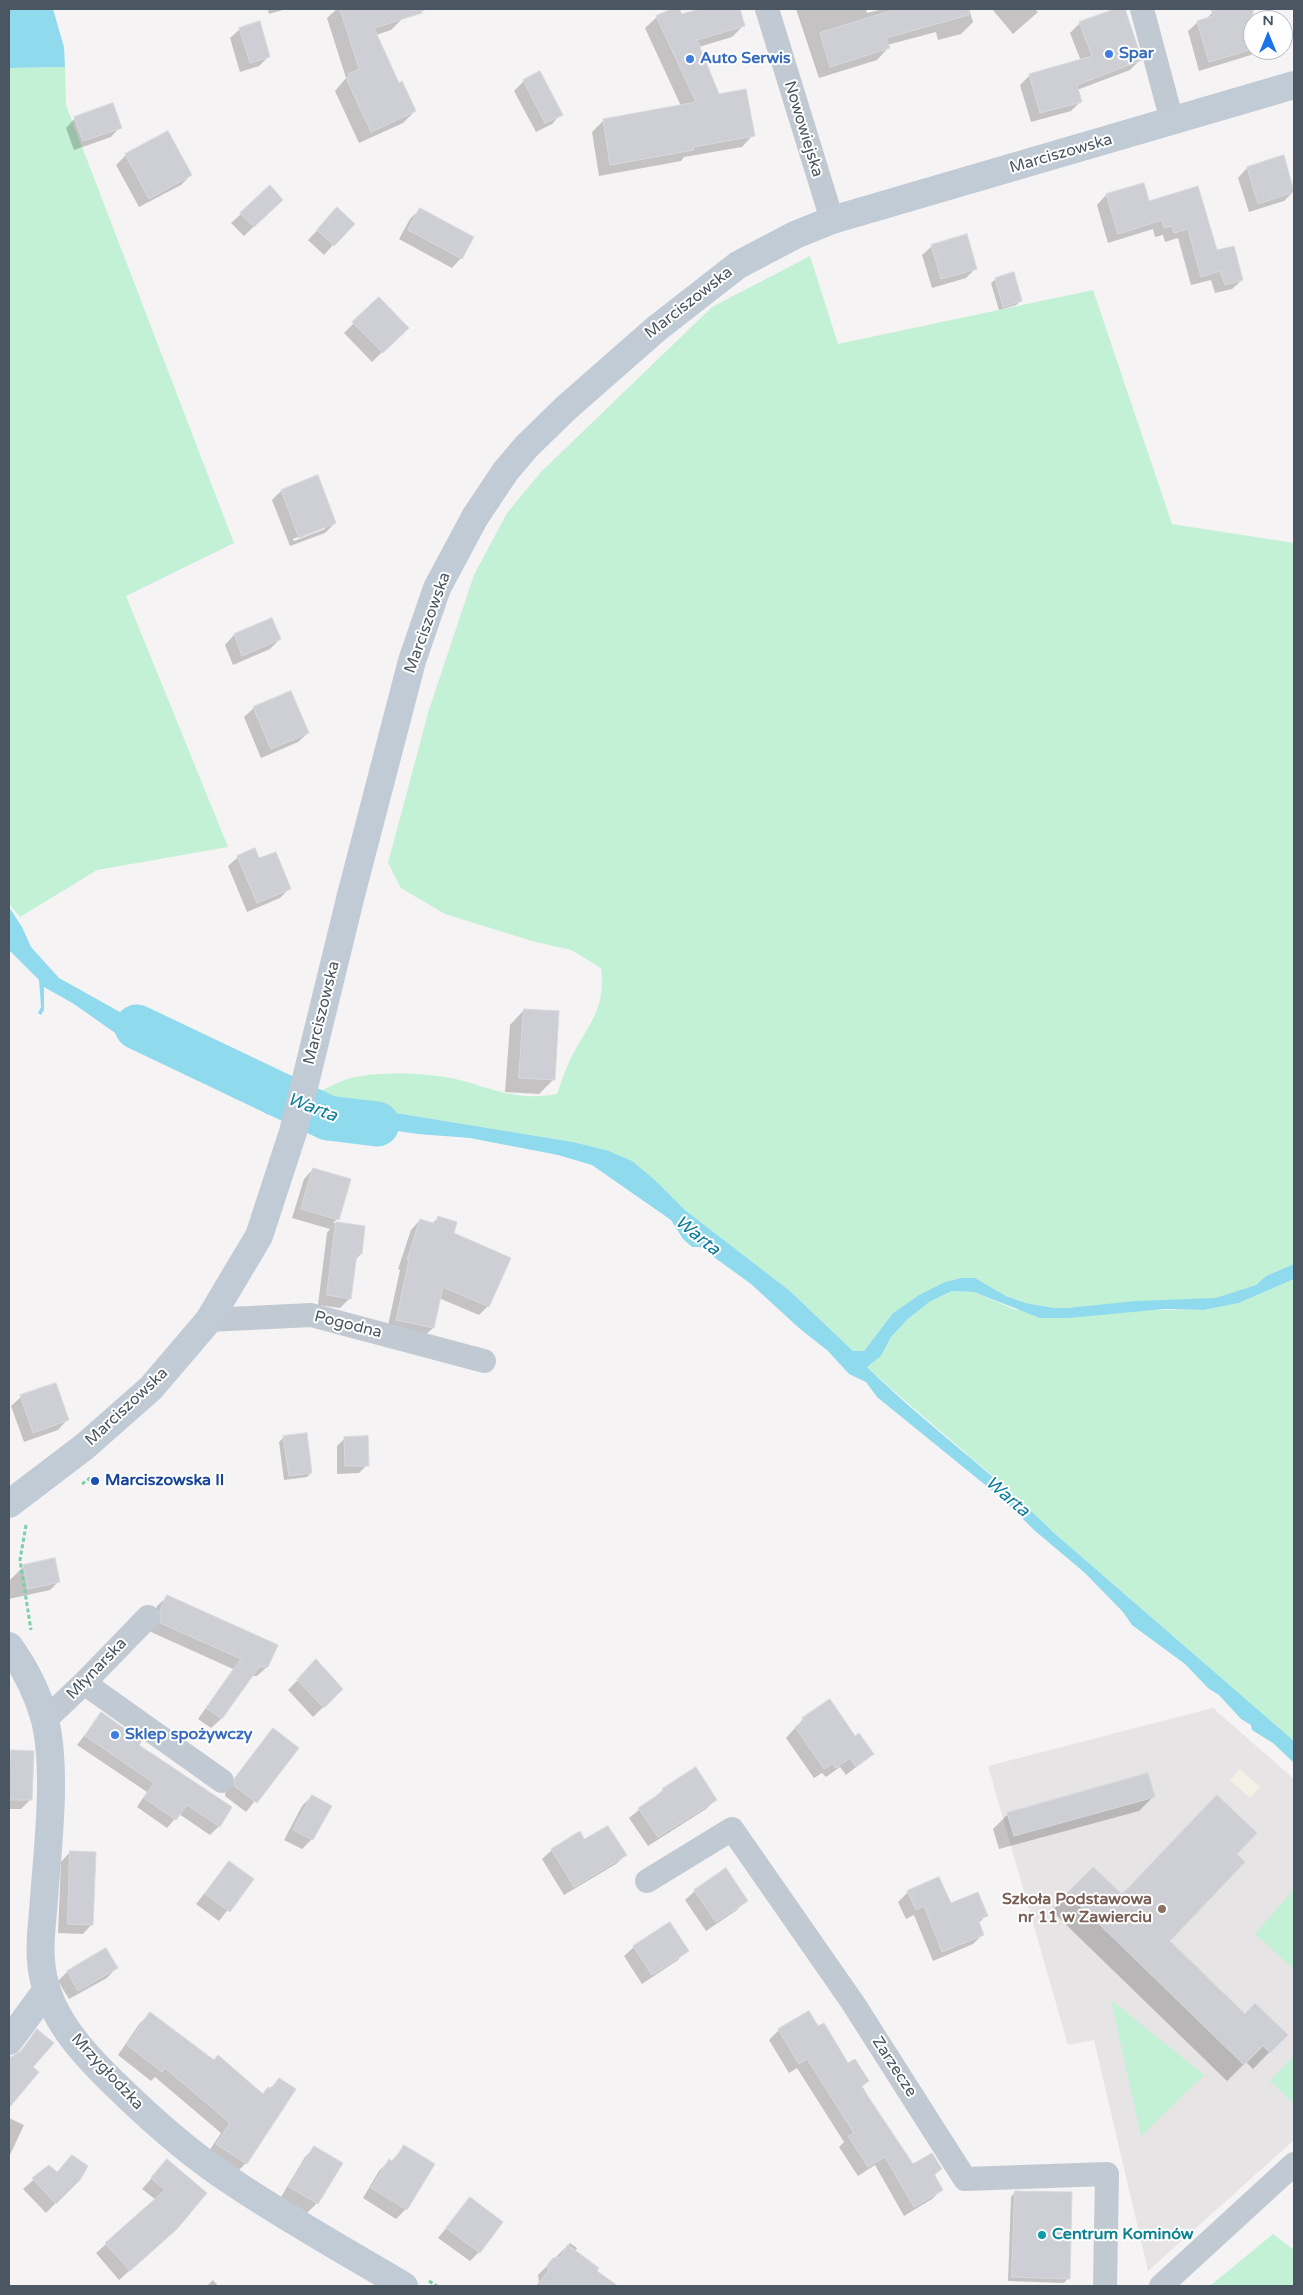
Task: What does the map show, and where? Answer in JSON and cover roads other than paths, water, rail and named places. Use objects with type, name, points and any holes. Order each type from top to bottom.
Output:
[{"type":"street","name":"Nowowiejska","points":[[767,9],[832,220]]},
{"type":"street","points":[[1142,9],[1172,121]]},
{"type":"street","name":"Marciszowska","points":[[18,1513],[84,1447],[151,1388],[209,1320],[259,1236],[293,1132],[412,661],[437,588],[475,517],[505,472],[526,447],[566,408],[656,329],[738,265],[795,235],[832,220],[1294,85]]},
{"type":"street","name":"Pogodna","points":[[209,1320],[311,1314],[484,1362]]},
{"type":"street","name":"Młynarska","points":[[45,1720],[148,1617]]},
{"type":"street","name":"Mrzygłodzka","points":[[21,1642],[28,1679],[45,1720],[49,1748],[49,1808],[40,1960],[46,1991],[65,2027],[92,2060],[137,2105],[168,2133],[233,2183],[412,2281]]},
{"type":"street","points":[[84,1683],[222,1782]]},
{"type":"street","name":"Zarzecze","points":[[647,1881],[732,1829],[853,2003],[965,2179],[1107,2174],[1105,2286]]},
{"type":"street","points":[[9,2041],[46,1991]]},
{"type":"street","points":[[1160,2286],[1294,2164]]},
{"type":"water","points":[[9,9],[53,9],[64,47],[65,67],[9,68]]},
{"type":"water","points":[[9,907],[22,927],[31,947],[59,978],[170,1040],[185,1040],[199,1043],[182,1072],[128,1042],[74,1004],[44,987],[44,1010],[41,1015],[38,1013],[41,1007],[39,980],[9,950]]},
{"type":"water","points":[[221,1054],[252,1069],[277,1077],[268,1115],[249,1103],[234,1098],[206,1082]]},
{"type":"water","points":[[319,1106],[326,1109],[390,1112],[573,1142],[606,1150],[632,1161],[656,1181],[685,1210],[790,1291],[853,1351],[864,1351],[893,1313],[919,1295],[945,1282],[961,1278],[975,1278],[1006,1296],[1026,1303],[1054,1308],[1067,1308],[1136,1301],[1215,1298],[1256,1285],[1266,1276],[1294,1264],[1294,1279],[1239,1303],[1204,1310],[1165,1309],[1068,1318],[1040,1318],[974,1292],[952,1291],[929,1302],[908,1319],[891,1337],[881,1356],[867,1367],[1007,1489],[1053,1532],[1294,1741],[1294,1763],[1273,1743],[1252,1730],[1251,1725],[1241,1719],[1219,1695],[1208,1688],[1185,1664],[1132,1625],[1123,1612],[1085,1573],[1034,1530],[1005,1501],[877,1397],[866,1382],[849,1374],[828,1351],[799,1328],[751,1284],[700,1247],[692,1247],[683,1239],[671,1220],[592,1165],[558,1155],[470,1138],[418,1134],[316,1119]]},
{"type":"waterway","name":"Warta","points":[[137,1027],[328,1118],[377,1124]]},
{"type":"place","name":"Spar","points":[[1109,54]]},
{"type":"place","name":"Auto Serwis","points":[[690,59]]},
{"type":"place","name":"Marciszowska II","points":[[95,1481]]},
{"type":"place","name":"Sklep spożywczy","points":[[115,1735]]},
{"type":"place","name":"Szkoła Podstawowa nr 11 w Zawierciu","points":[[1162,1909]]},
{"type":"place","name":"Centrum Kominów","points":[[1042,2235]]}]
